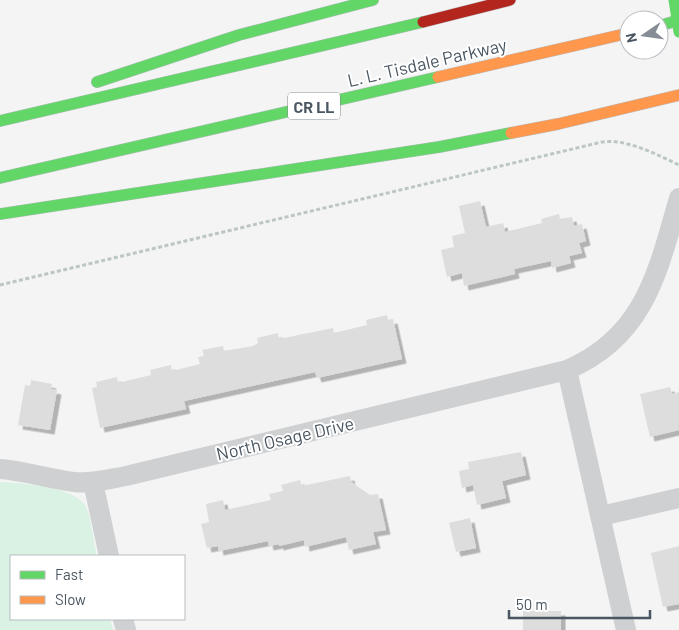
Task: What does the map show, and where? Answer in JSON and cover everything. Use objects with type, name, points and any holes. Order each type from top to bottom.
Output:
[{"type":"main road","points":[[83,86],[239,35],[373,0]]},
{"type":"main road","points":[[0,121],[378,33],[510,0]]},
{"type":"main road","points":[[674,0],[679,32]]},
{"type":"main road","name":"L. L. Tisdale Parkway","points":[[0,178],[619,35]]},
{"type":"main road","points":[[0,214],[440,147],[558,124],[679,95]]},
{"type":"main road","points":[[0,113],[46,98]]},
{"type":"street","name":"North Osage Drive","points":[[0,469],[76,482],[93,482],[567,370],[599,353],[635,317],[647,297],[658,272],[679,198]]},
{"type":"street","points":[[567,370],[626,630]]},
{"type":"street","points":[[93,482],[109,555]]},
{"type":"street","points":[[601,516],[679,498]]},
{"type":"path","points":[[0,285],[602,142],[622,143],[679,164]]},
{"type":"green space","points":[[0,482],[47,487],[81,500],[88,512],[97,555],[10,555],[10,620],[110,620],[113,630],[0,630]]},
{"type":"building","points":[[480,201],[486,227],[503,223],[505,232],[542,223],[541,219],[559,214],[560,219],[572,217],[574,226],[582,224],[586,241],[579,243],[582,253],[569,256],[571,263],[552,268],[551,261],[514,269],[515,274],[464,286],[462,273],[447,277],[441,250],[454,247],[452,236],[465,233],[459,206]]},
{"type":"building","points":[[387,315],[388,320],[393,319],[402,359],[317,378],[315,372],[184,401],[186,409],[100,428],[92,388],[97,387],[96,382],[117,377],[118,383],[151,375],[150,370],[171,365],[172,371],[200,364],[198,357],[204,356],[202,350],[223,346],[224,351],[253,346],[258,343],[257,338],[278,333],[279,339],[333,328],[334,333],[367,325],[366,320]]},
{"type":"building","points":[[31,380],[52,384],[51,389],[57,390],[50,430],[18,425],[25,385],[30,386]]},
{"type":"building","points":[[670,387],[672,394],[679,392],[679,430],[650,437],[640,394]]},
{"type":"building","points":[[521,452],[526,475],[502,481],[506,498],[477,505],[473,485],[462,488],[459,471],[469,469],[468,462]]},
{"type":"building","points":[[350,476],[351,482],[370,495],[378,494],[386,530],[373,532],[376,544],[349,550],[346,537],[305,547],[304,540],[279,546],[279,544],[269,546],[268,541],[219,551],[218,546],[207,548],[201,524],[209,522],[206,504],[223,500],[225,510],[271,500],[269,494],[283,491],[281,485],[300,480],[302,486]]},
{"type":"building","points":[[470,518],[476,548],[456,552],[449,523]]},
{"type":"building","points":[[679,546],[679,604],[663,607],[651,553]]},
{"type":"building","points":[[523,611],[561,611],[561,630],[523,630]]},
{"type":"traffic: fast","points":[[97,82],[239,35],[373,0]]},
{"type":"traffic: fast","points":[[674,0],[679,32]]},
{"type":"traffic: fast","points":[[669,23],[679,20]]},
{"type":"traffic: fast","points":[[0,121],[423,22]]},
{"type":"traffic: fast","points":[[0,178],[438,77]]},
{"type":"traffic: fast","points":[[0,214],[439,147],[511,133]]},
{"type":"traffic: slow","points":[[438,77],[619,35]]},
{"type":"traffic: slow","points":[[511,133],[558,124],[679,95]]},
{"type":"traffic: jam","points":[[423,22],[510,0]]}]
